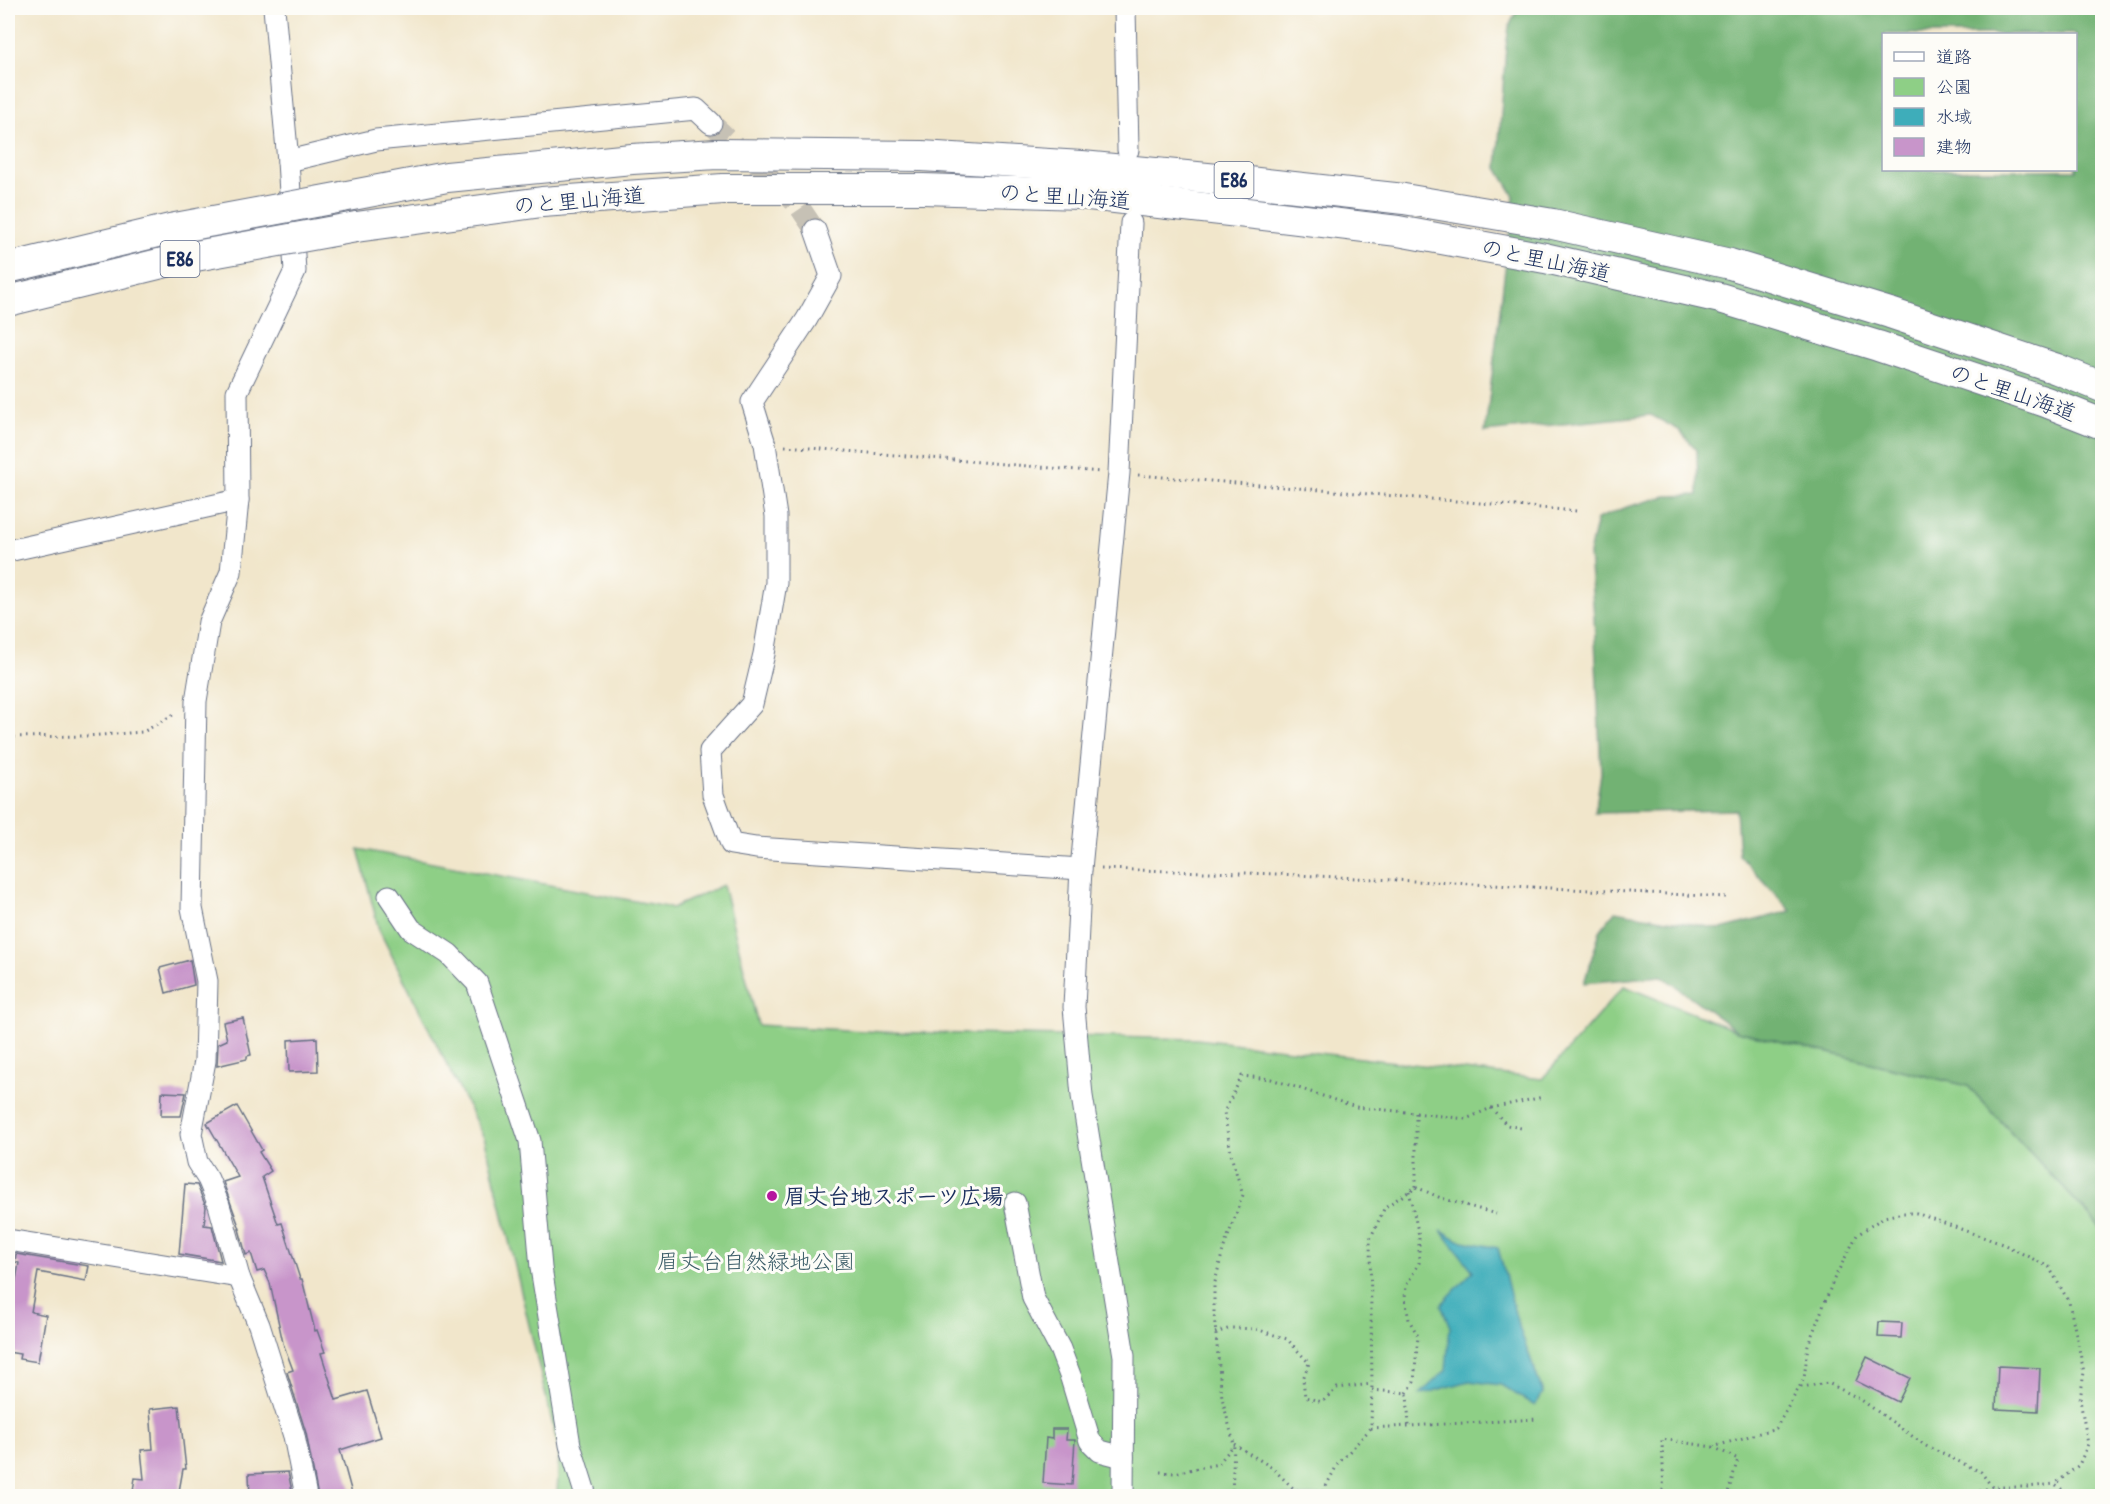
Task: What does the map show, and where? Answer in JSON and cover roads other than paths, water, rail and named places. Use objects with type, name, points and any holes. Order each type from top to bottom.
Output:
[{"type":"highway","name":"のと里山海道","points":[[8,268],[170,229],[447,177],[575,164],[717,154],[934,157],[1082,166],[1261,183],[1404,199],[1553,224],[1730,264],[1890,313],[2057,369],[2103,387]]},
{"type":"highway","name":"のと里山海道","points":[[8,302],[180,259],[356,227],[542,202],[723,189],[923,189],[1080,194],[1398,231],[1545,258],[1720,298],[1878,346],[2046,402],[2103,424]]},
{"type":"street","points":[[274,8],[295,271],[237,392],[238,500],[231,572],[208,622],[196,701],[192,908],[207,981],[205,1060],[191,1134],[197,1162],[208,1179],[219,1205],[239,1277],[259,1325],[294,1436],[306,1497]]},
{"type":"street","points":[[1125,8],[1128,150]]},
{"type":"street","points":[[288,162],[376,140],[696,109],[711,123]]},
{"type":"street","points":[[1123,1497],[1124,1356],[1082,1096],[1074,1007],[1082,869],[1119,473],[1131,223]]},
{"type":"street","points":[[815,230],[831,276],[807,319],[752,402],[765,444],[776,516],[776,583],[764,654],[752,704],[710,751],[713,795],[731,844],[756,848],[1082,869]]},
{"type":"street","points":[[8,551],[238,500]]},
{"type":"street","points":[[389,896],[411,929],[449,954],[477,983],[530,1141],[541,1268],[570,1445],[586,1497]]},
{"type":"street","points":[[1015,1203],[1033,1298],[1068,1368],[1090,1441],[1100,1451],[1123,1457]]},
{"type":"street","points":[[8,1240],[239,1277]]},
{"type":"water","points":[[1441,1230],[1458,1240],[1498,1248],[1517,1321],[1543,1393],[1535,1406],[1501,1385],[1469,1381],[1419,1395],[1446,1370],[1450,1327],[1441,1305],[1473,1271]]},
{"type":"tunnel","points":[[711,123],[798,205],[815,230]]},
{"type":"place","name":"眉丈台地スポーツ広場","points":[[772,1196]]},
{"type":"park label","name":"眉丈台自然緑地公園","points":[[756,1261]]}]
